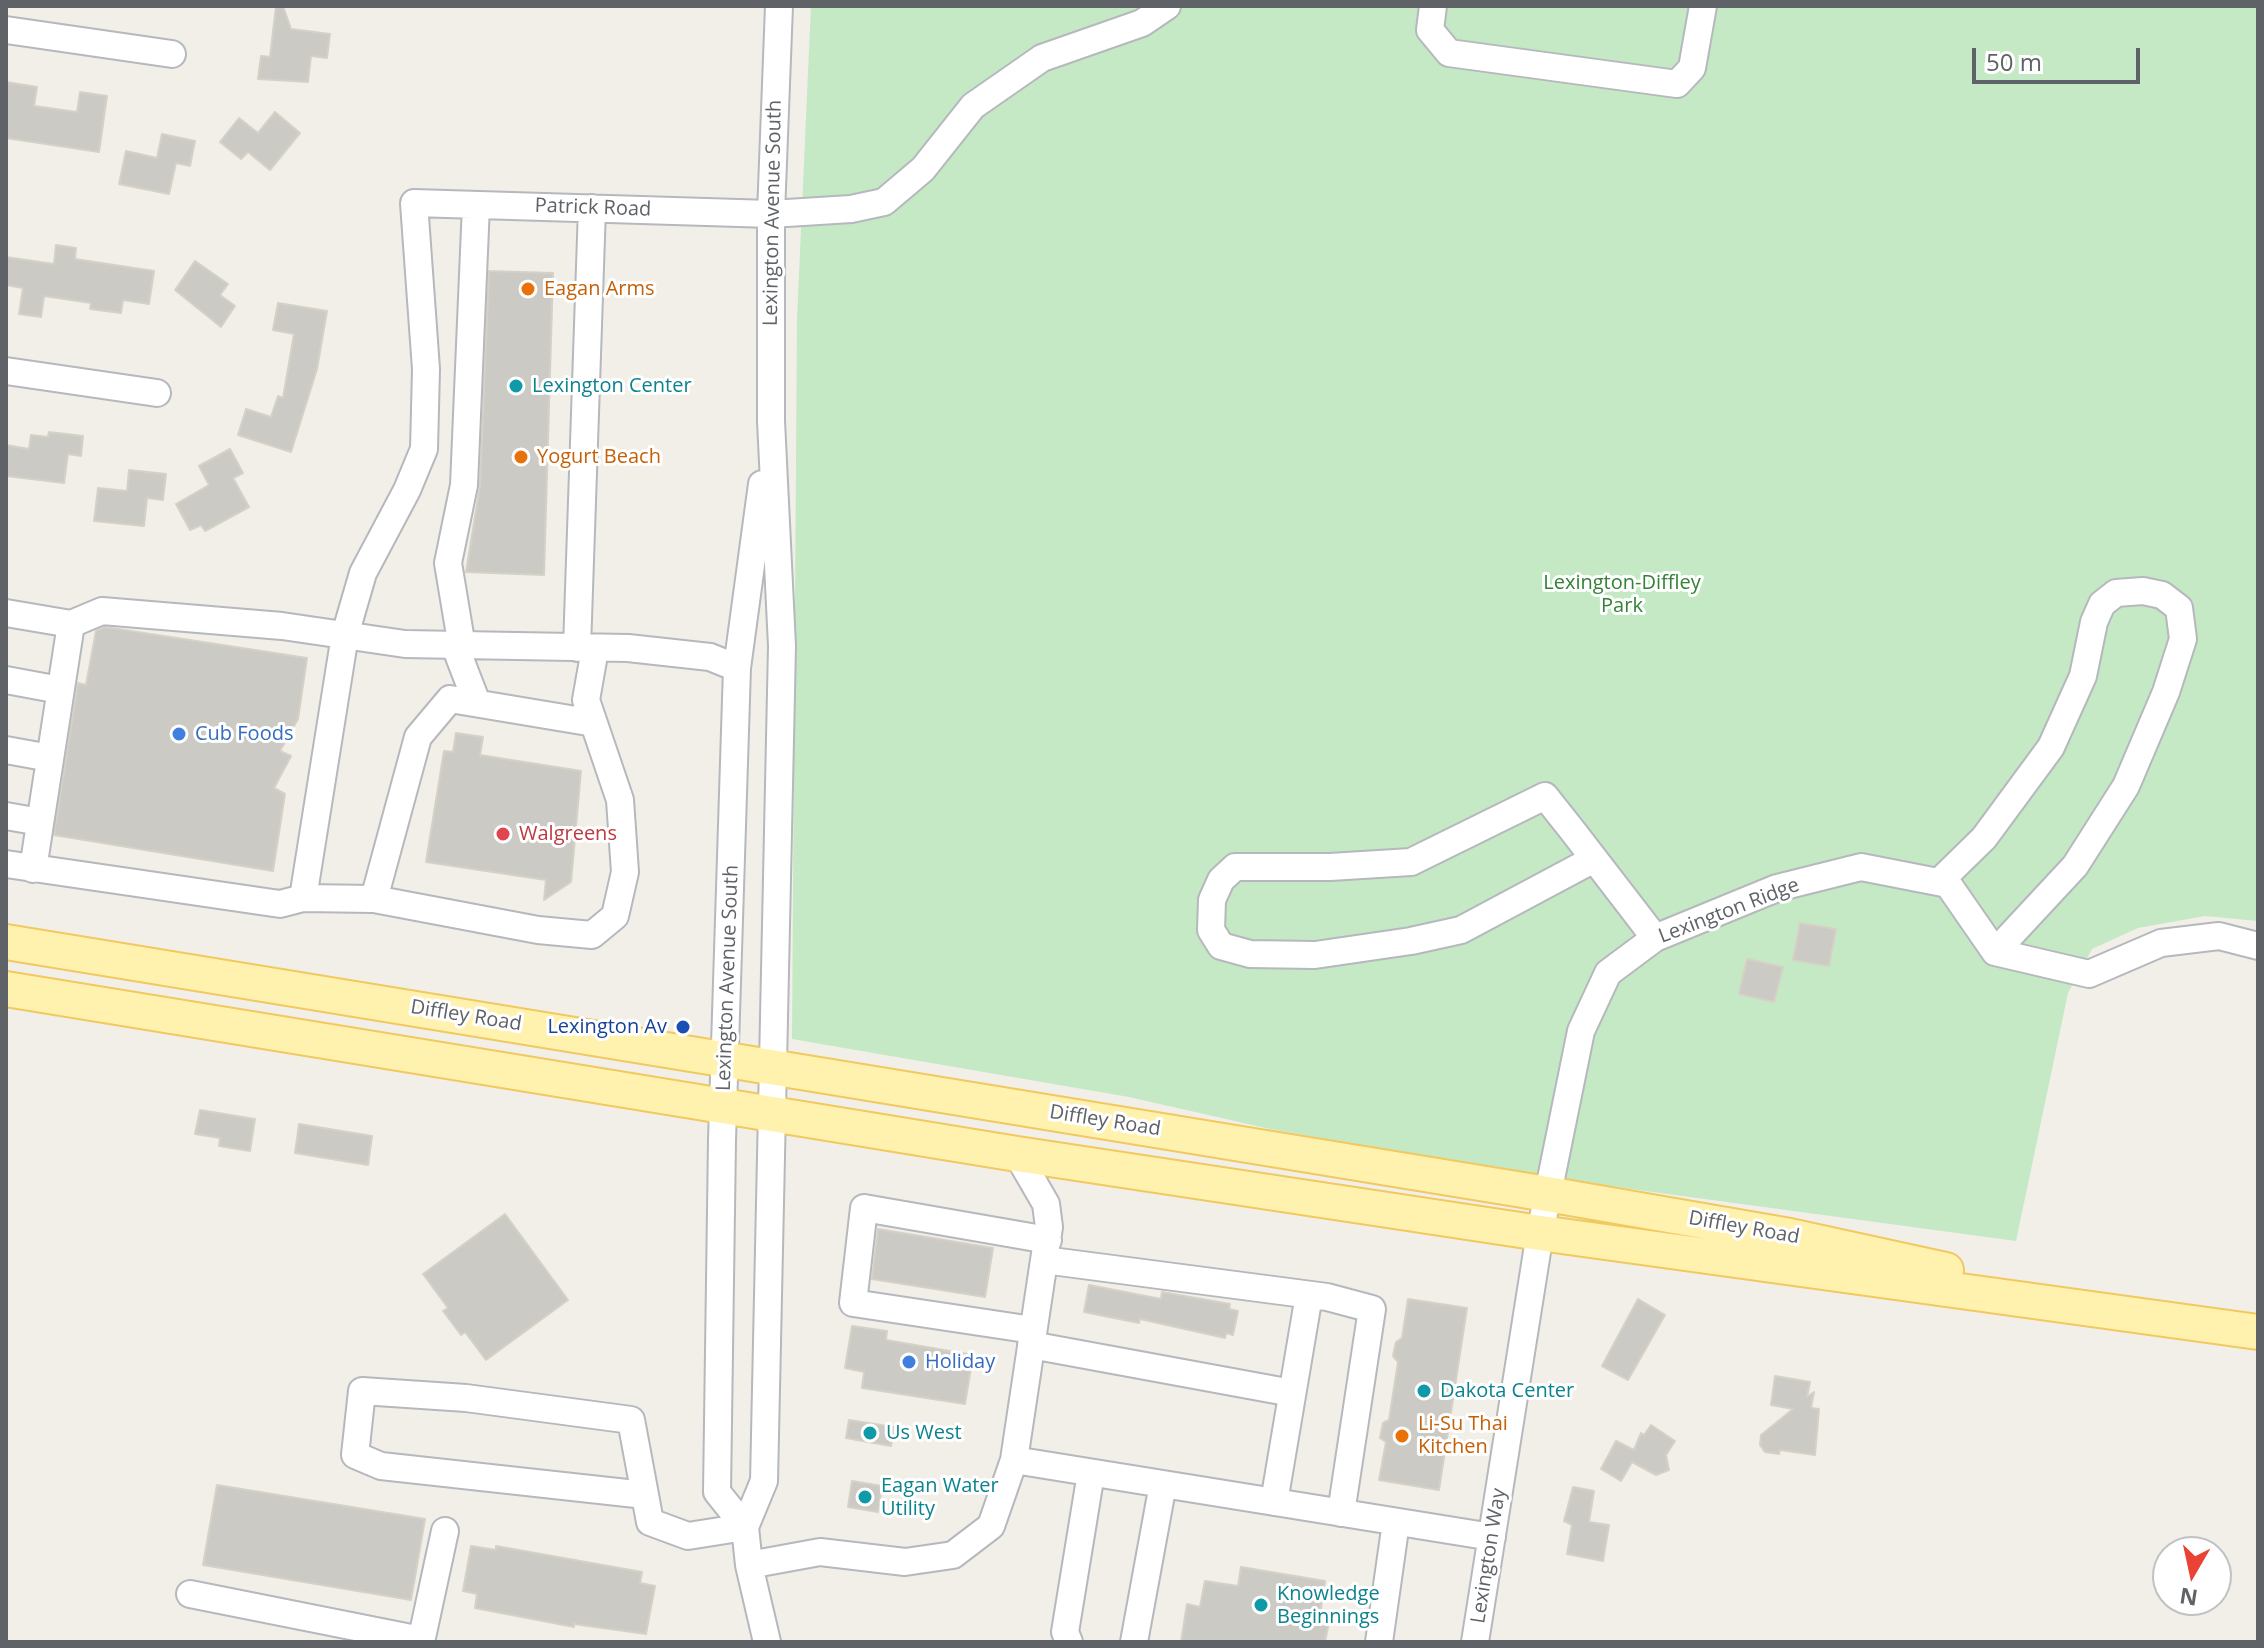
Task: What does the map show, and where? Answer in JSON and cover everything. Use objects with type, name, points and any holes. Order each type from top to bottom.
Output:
[{"type":"main road","name":"Diffley Road","points":[[6,942],[1790,1236],[2200,1327]]},
{"type":"main road","name":"Diffley Road","points":[[6,989],[1017,1154],[1540,1233],[2200,1327],[2258,1332]]},
{"type":"street","name":"Lexington Avenue South","points":[[767,1642],[749,1565],[745,1527],[764,1481],[782,646],[771,421],[771,214],[779,6]]},
{"type":"street","name":"Patrick Road","points":[[345,635],[363,573],[407,490],[424,449],[426,369],[414,203],[771,214],[851,209],[884,202],[923,169],[973,106],[1042,58],[1142,23],[1167,6]]},
{"type":"street","points":[[1433,6],[1430,30],[1449,53],[1677,84],[1692,68],[1703,6]]},
{"type":"street","points":[[6,30],[172,54]]},
{"type":"street","points":[[476,205],[464,485],[448,563],[458,647],[477,703]]},
{"type":"street","points":[[6,864],[280,904],[303,898],[374,899],[538,930],[592,935],[615,916],[625,872],[620,800],[586,700],[592,208]]},
{"type":"street","points":[[6,371],[157,393]]},
{"type":"street","name":"Lexington Avenue South","points":[[745,1527],[717,1492],[724,1058],[737,668],[771,421]]},
{"type":"street","points":[[1939,882],[1984,838],[2051,747],[2083,676],[2094,622],[2102,604],[2116,593],[2143,591],[2162,595],[2179,608],[2183,639],[2166,692],[2126,786],[2075,866],[1995,952]]},
{"type":"street","points":[[6,613],[71,624],[102,611],[458,647],[586,648],[710,657],[737,668]]},
{"type":"street","points":[[33,869],[71,624]]},
{"type":"street","points":[[303,898],[345,635]]},
{"type":"street","points":[[6,680],[60,690]]},
{"type":"street","points":[[374,899],[418,737],[450,699],[594,723]]},
{"type":"street","points":[[6,750],[50,758]]},
{"type":"street","points":[[1594,859],[1461,930],[1411,941],[1315,955],[1250,954],[1221,946],[1211,930],[1212,900],[1221,880],[1235,867],[1330,867],[1411,862],[1545,796],[1594,859],[1655,938]]},
{"type":"street","points":[[6,816],[40,822]]},
{"type":"street","name":"Lexington Ridge","points":[[1540,1233],[1581,1031],[1608,973],[1655,938],[1777,888],[1861,867],[1939,882]]},
{"type":"street","points":[[1939,882],[1948,884],[1995,952],[2089,974],[2161,943],[2219,936],[2258,946]]},
{"type":"street","points":[[749,1565],[820,1552],[905,1562],[953,1555],[991,1526],[1014,1460],[1046,1250],[1046,1204],[1017,1154]]},
{"type":"street","points":[[1292,1393],[1032,1337],[853,1303],[864,1208],[1046,1250],[1309,1295],[1372,1309],[1341,1513]]},
{"type":"street","name":"Lexington Way","points":[[1475,1642],[1540,1233]]},
{"type":"street","points":[[1274,1502],[1309,1295]]},
{"type":"street","points":[[645,1495],[381,1466],[355,1455],[362,1391],[466,1398],[631,1420],[645,1495],[650,1522],[688,1536],[745,1527]]},
{"type":"street","points":[[1014,1460],[1492,1537]]},
{"type":"street","points":[[1069,1642],[1065,1632],[1091,1473]]},
{"type":"street","points":[[1134,1642],[1163,1484]]},
{"type":"street","points":[[1379,1642],[1396,1522]]},
{"type":"street","points":[[190,1594],[421,1641],[445,1531]]},
{"type":"green space","name":"Lexington-Diffley Park","points":[[811,6],[2258,6],[2258,921],[2205,916],[2138,928],[2092,949],[2068,993],[2016,1241],[1512,1173],[1270,1129],[1129,1097],[792,1039],[797,319]]},
{"type":"building","points":[[276,6],[283,6],[291,29],[330,34],[327,58],[311,56],[308,82],[258,79],[261,56],[270,57]]},
{"type":"building","points":[[6,82],[37,87],[34,106],[77,112],[80,92],[107,96],[99,152],[6,138]]},
{"type":"building","points":[[275,112],[300,133],[270,170],[248,152],[241,159],[220,142],[239,118],[258,133]]},
{"type":"building","points":[[162,134],[195,141],[190,166],[176,163],[169,194],[119,184],[126,151],[157,158]]},
{"type":"building","points":[[56,245],[76,248],[75,259],[154,271],[149,304],[123,300],[121,313],[90,309],[91,303],[44,296],[41,317],[19,314],[23,288],[6,285],[6,257],[54,264]]},
{"type":"building","points":[[195,261],[228,284],[220,295],[235,306],[221,327],[175,290]]},
{"type":"building","name":"Lexington Center","points":[[489,271],[553,273],[544,575],[466,572],[480,486]]},
{"type":"building","points":[[278,303],[327,311],[317,369],[291,452],[238,435],[246,409],[271,417],[278,396],[283,398],[294,334],[273,330]]},
{"type":"building","points":[[49,432],[83,436],[81,456],[68,454],[64,483],[6,476],[6,445],[29,449],[31,435],[48,437]]},
{"type":"building","points":[[230,449],[243,473],[233,478],[249,507],[205,531],[201,525],[190,530],[176,504],[209,485],[199,466]]},
{"type":"building","points":[[129,470],[166,474],[163,500],[147,498],[144,526],[94,521],[98,488],[127,491]]},
{"type":"building","name":"Cub Foods","points":[[105,627],[307,658],[298,719],[280,751],[291,756],[274,788],[285,794],[273,871],[54,835],[78,683],[86,685],[96,631]]},
{"type":"building","name":"Walgreens","points":[[456,733],[483,737],[480,755],[581,771],[571,882],[544,900],[546,880],[426,862],[444,751],[453,752]]},
{"type":"building","points":[[1800,923],[1836,929],[1829,966],[1793,960]]},
{"type":"building","points":[[1747,959],[1783,967],[1774,1002],[1739,994]]},
{"type":"building","points":[[200,1110],[255,1119],[250,1151],[219,1146],[220,1138],[195,1134]]},
{"type":"building","points":[[299,1124],[372,1136],[368,1165],[295,1153]]},
{"type":"building","points":[[505,1214],[568,1300],[486,1360],[465,1332],[461,1335],[443,1311],[448,1308],[423,1274]]},
{"type":"building","name":"Holiday","points":[[878,1229],[993,1248],[985,1297],[872,1279]]},
{"type":"building","points":[[1089,1285],[1161,1299],[1162,1292],[1230,1304],[1229,1309],[1238,1311],[1233,1335],[1226,1333],[1225,1338],[1140,1319],[1139,1323],[1084,1312]]},
{"type":"building","name":"Dakota Center","points":[[1408,1299],[1467,1308],[1439,1490],[1379,1480],[1386,1442],[1380,1438],[1383,1423],[1389,1420],[1398,1362],[1393,1356],[1396,1342],[1402,1338]]},
{"type":"building","points":[[1638,1299],[1665,1315],[1628,1380],[1602,1366]]},
{"type":"building","name":"Holiday","points":[[852,1326],[887,1331],[886,1340],[973,1355],[965,1404],[862,1388],[864,1372],[845,1368]]},
{"type":"building","points":[[1775,1376],[1810,1382],[1807,1397],[1814,1392],[1811,1408],[1819,1409],[1815,1455],[1780,1450],[1779,1454],[1765,1452],[1760,1445],[1761,1435],[1793,1409],[1771,1405]]},
{"type":"building","name":"Us West","points":[[849,1420],[894,1427],[891,1446],[846,1438]]},
{"type":"building","points":[[1651,1425],[1675,1441],[1666,1455],[1669,1470],[1656,1475],[1632,1462],[1621,1481],[1601,1469],[1616,1441],[1634,1450],[1641,1433],[1644,1435]]},
{"type":"building","name":"Eagan Water Utility","points":[[852,1481],[882,1486],[878,1512],[848,1507]]},
{"type":"building","points":[[217,1485],[425,1519],[411,1600],[203,1565]]},
{"type":"building","points":[[1573,1487],[1594,1491],[1589,1522],[1609,1525],[1603,1561],[1567,1554],[1572,1525],[1564,1521]]},
{"type":"building","points":[[471,1546],[496,1550],[496,1546],[642,1572],[640,1583],[655,1586],[646,1634],[574,1624],[574,1627],[475,1608],[477,1594],[463,1591]]},
{"type":"building","name":"Knowledge Beginnings","points":[[1241,1567],[1325,1581],[1320,1615],[1330,1617],[1325,1642],[1181,1642],[1187,1604],[1200,1607],[1205,1581],[1238,1586]]},
{"type":"place","name":"Eagan Arms","points":[[528,289]]},
{"type":"place","name":"Lexington Center","points":[[516,386]]},
{"type":"place","name":"Yogurt Beach","points":[[521,457]]},
{"type":"place","name":"Cub Foods","points":[[179,734]]},
{"type":"place","name":"Walgreens","points":[[503,834]]},
{"type":"place","name":"Lexington Av","points":[[683,1027]]},
{"type":"place","name":"Holiday","points":[[909,1362]]},
{"type":"place","name":"Dakota Center","points":[[1424,1391]]},
{"type":"place","name":"Us West","points":[[870,1433]]},
{"type":"place","name":"Li-Su Thai Kitchen","points":[[1402,1436]]},
{"type":"place","name":"Eagan Water Utility","points":[[865,1497]]},
{"type":"place","name":"Knowledge Beginnings","points":[[1261,1605]]}]
